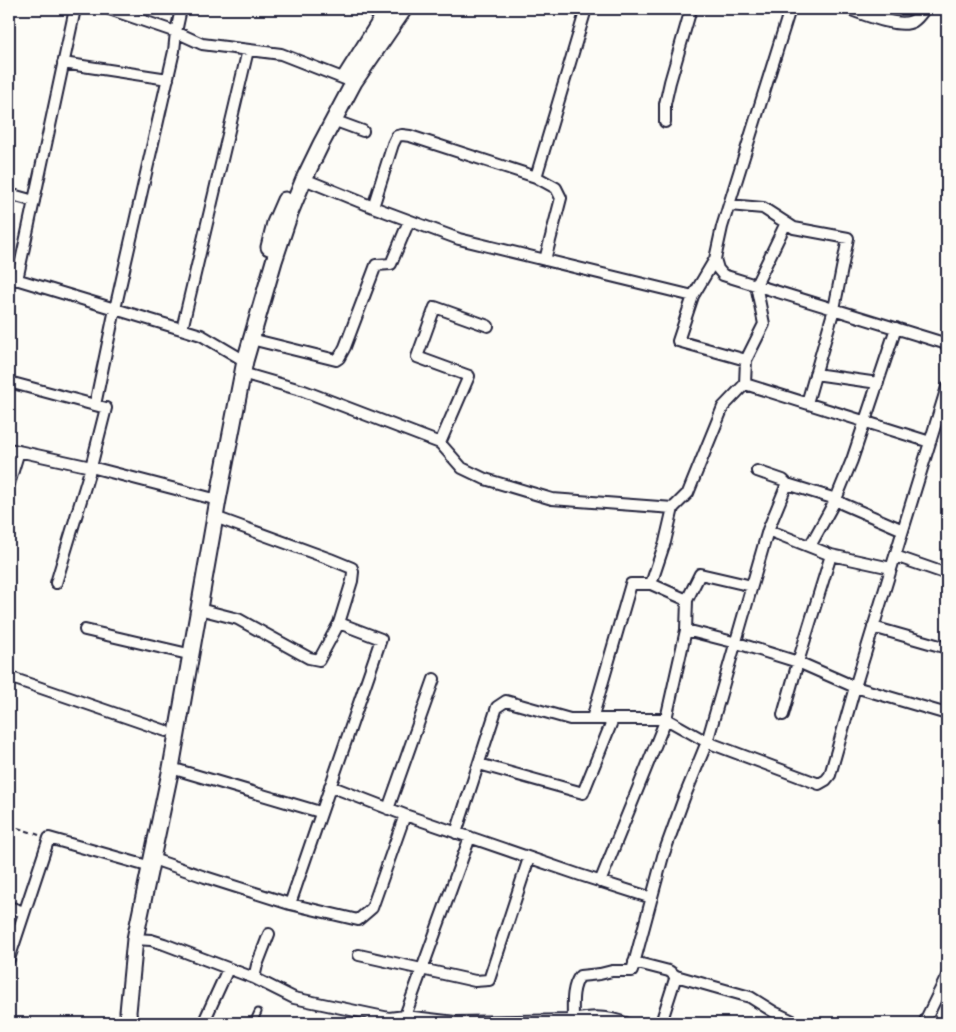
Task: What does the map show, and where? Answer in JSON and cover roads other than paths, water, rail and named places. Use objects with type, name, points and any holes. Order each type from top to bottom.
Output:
[{"type":"main road","points":[[241,363],[251,339],[276,253],[290,213],[304,179],[333,120],[349,80],[404,9]]},
{"type":"main road","points":[[129,1023],[128,1012],[135,939],[184,653],[241,363],[276,223],[294,180],[385,12]]},
{"type":"main road","points":[[120,1023],[119,1015],[128,939],[171,768],[215,517],[214,499]]},
{"type":"street","points":[[75,9],[34,201],[13,279],[201,335],[241,363],[304,391],[440,443],[462,468],[485,479],[552,499],[673,508]]},
{"type":"street","points":[[109,9],[176,32],[202,44],[282,54],[349,80]]},
{"type":"street","points":[[95,405],[168,79],[180,9]]},
{"type":"street","points":[[368,9],[385,12]]},
{"type":"street","points":[[536,178],[586,9]]},
{"type":"street","points":[[665,122],[665,104],[670,82],[691,9]]},
{"type":"street","points":[[746,360],[678,341],[693,296],[715,259],[722,226],[790,9]]},
{"type":"street","points":[[850,9],[883,20],[904,23],[912,22],[924,9]]},
{"type":"street","points":[[182,329],[248,50]]},
{"type":"street","points":[[63,63],[168,79]]},
{"type":"street","points":[[333,120],[363,131]]},
{"type":"street","points":[[373,207],[397,136],[410,136],[536,178],[556,188],[561,198],[545,260]]},
{"type":"street","points":[[304,179],[459,239],[693,296]]},
{"type":"street","points":[[9,194],[34,201]]},
{"type":"street","points":[[729,205],[763,208],[794,228],[848,238],[834,309],[807,403]]},
{"type":"street","points":[[251,339],[322,357],[336,360],[339,358],[376,265],[390,264],[409,221]]},
{"type":"street","points":[[651,584],[665,542],[673,508],[688,493],[723,407],[744,384],[746,360],[764,324],[756,285],[786,223]]},
{"type":"street","points":[[715,259],[718,269],[723,275],[947,344]]},
{"type":"street","points":[[440,443],[469,376],[418,357],[435,307],[488,326]]},
{"type":"street","points":[[810,546],[836,499],[852,460],[896,328]]},
{"type":"street","points":[[815,374],[878,383]]},
{"type":"street","points":[[9,382],[106,408],[91,466],[56,583]]},
{"type":"street","points":[[744,384],[930,442]]},
{"type":"street","points":[[456,833],[497,708],[506,701],[570,719],[666,719],[707,742],[819,784],[826,780],[830,775],[930,442],[943,416],[947,387]]},
{"type":"street","points":[[9,484],[14,450],[91,466],[214,499]]},
{"type":"street","points":[[757,471],[784,480],[787,484],[836,499],[843,504],[903,530]]},
{"type":"street","points":[[573,1020],[574,991],[580,976],[600,974],[612,970],[632,971],[663,856],[707,742],[768,530],[787,484]]},
{"type":"street","points":[[199,609],[238,619],[309,658],[319,660],[339,623],[352,581],[352,568],[215,517]]},
{"type":"street","points":[[768,530],[831,555],[891,568]]},
{"type":"street","points":[[783,715],[831,555]]},
{"type":"street","points":[[895,556],[947,574]]},
{"type":"street","points":[[600,882],[666,719],[686,630],[687,600],[700,574],[752,586]]},
{"type":"street","points":[[592,719],[631,584],[651,584],[687,600]]},
{"type":"street","points":[[290,904],[320,812],[381,639],[339,623]]},
{"type":"street","points":[[873,627],[947,648]]},
{"type":"street","points":[[85,630],[184,653]]},
{"type":"street","points":[[686,630],[737,643],[798,662],[855,687],[947,714]]},
{"type":"street","points":[[9,677],[166,732]]},
{"type":"street","points":[[388,809],[434,679]]},
{"type":"street","points":[[479,764],[583,793],[613,719]]},
{"type":"street","points":[[171,768],[320,812]]},
{"type":"street","points":[[330,786],[470,838],[652,898]]},
{"type":"street","points":[[9,960],[49,838],[205,877],[290,904],[358,920],[372,908],[405,815]]},
{"type":"street","points":[[406,1016],[470,838]]},
{"type":"street","points":[[359,955],[475,981],[488,980],[529,858]]},
{"type":"street","points":[[9,907],[24,912]]},
{"type":"street","points":[[254,978],[269,934]]},
{"type":"street","points":[[135,939],[152,940],[164,944],[254,978],[294,998],[389,1021],[406,1016],[455,1023],[613,1018],[626,1023]]},
{"type":"street","points":[[634,962],[750,997],[774,1012],[797,1023]]},
{"type":"street","points":[[206,1017],[228,968]]},
{"type":"street","points":[[661,1023],[676,976]]},
{"type":"street","points":[[924,1023],[947,976]]},
{"type":"lane","points":[[253,1023],[258,1012]]}]
